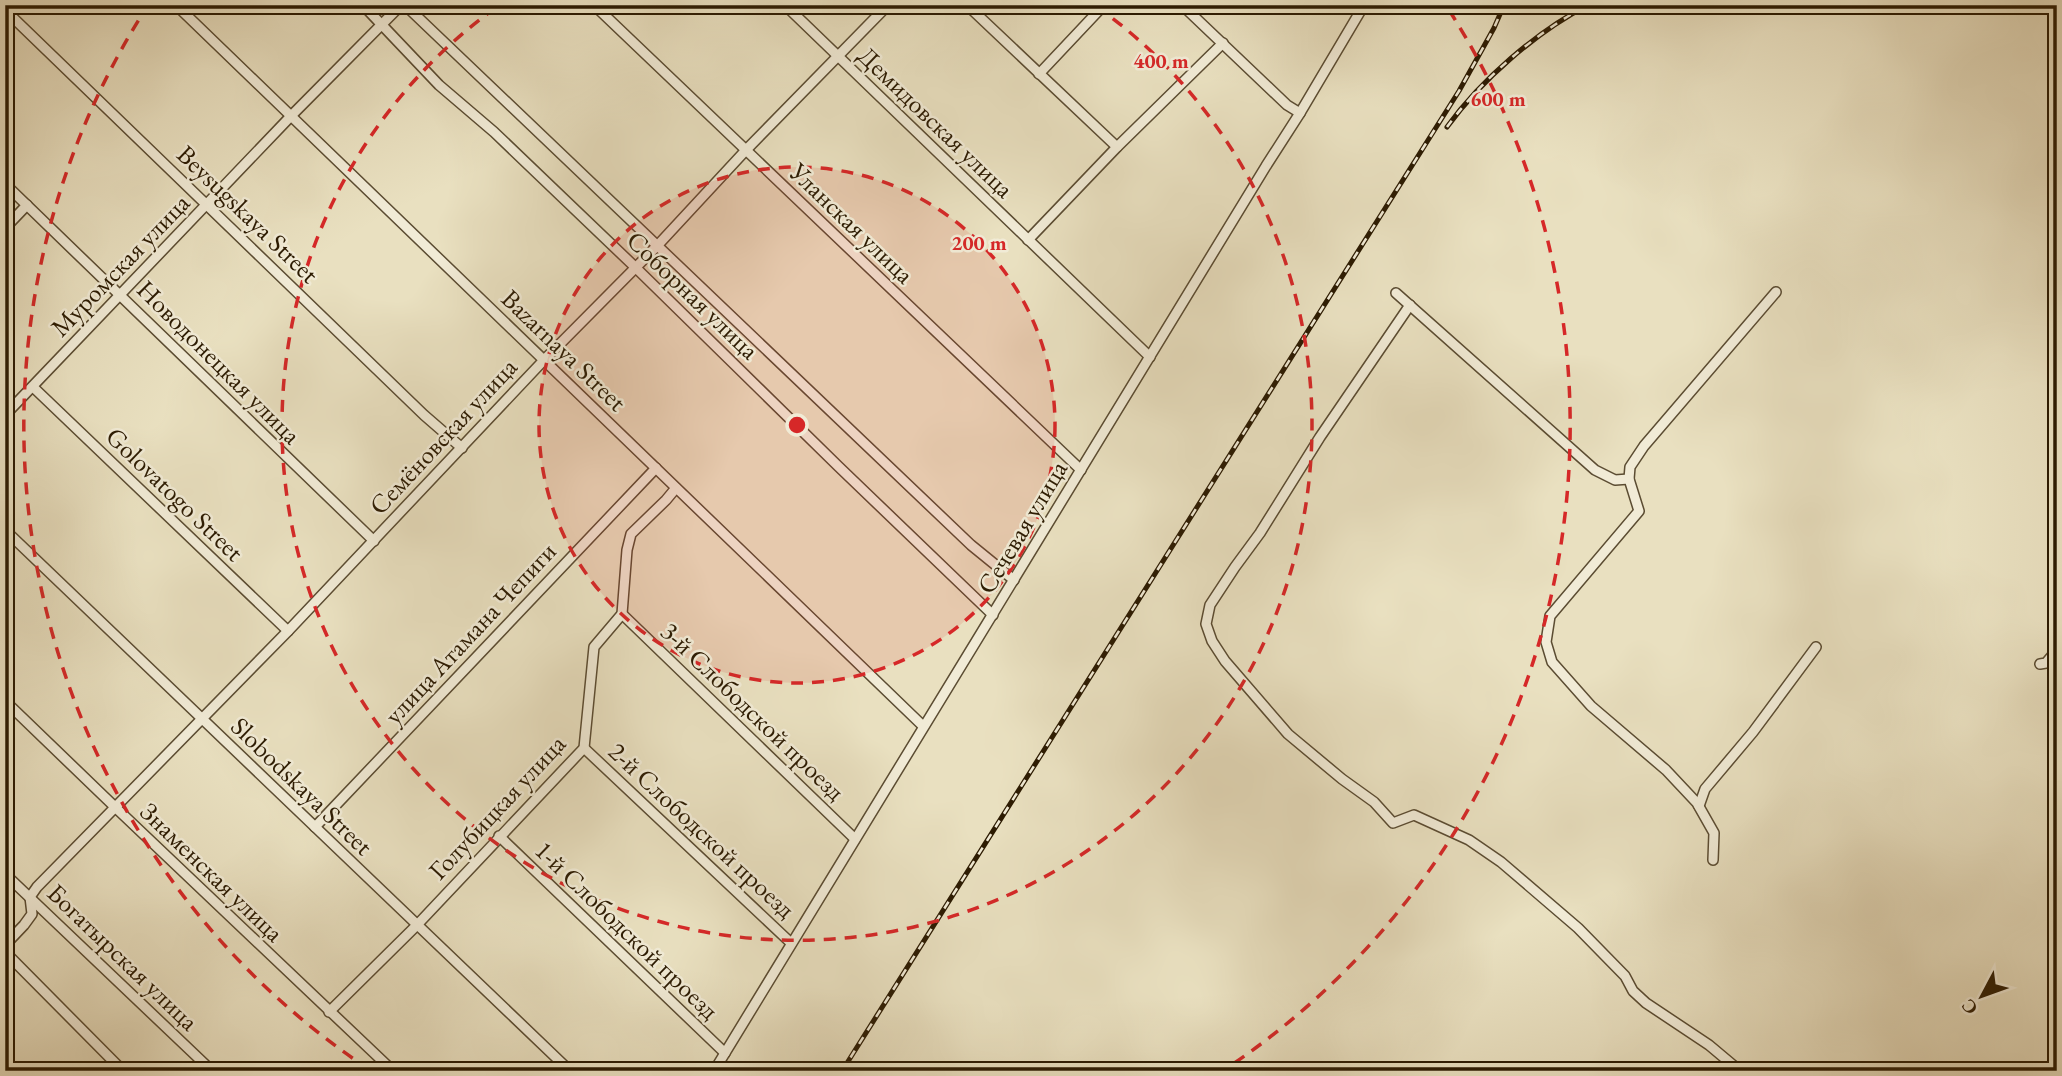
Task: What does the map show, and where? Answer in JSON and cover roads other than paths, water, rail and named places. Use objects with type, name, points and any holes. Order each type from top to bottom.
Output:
[{"type":"street","name":"Bazarnaya Street","points":[[176,5],[923,726]]},
{"type":"street","name":"Соборная улица","points":[[363,5],[439,85],[494,132],[993,614]]},
{"type":"street","name":"Муромская улица","points":[[5,415],[291,116],[403,5]]},
{"type":"street","points":[[403,5],[971,545],[1014,580]]},
{"type":"street","name":"Уланская улица","points":[[594,5],[1081,470]]},
{"type":"street","name":"Демидовская улица","points":[[785,5],[1150,357]]},
{"type":"street","name":"Семёновская улица","points":[[30,897],[374,541],[544,359],[657,246],[746,150],[888,5]]},
{"type":"street","points":[[967,5],[1117,148]]},
{"type":"street","points":[[1039,74],[1104,5]]},
{"type":"street","points":[[1182,5],[1287,105],[1300,113]]},
{"type":"street","name":"Сечевая улица","points":[[714,1071],[1364,5]]},
{"type":"street","name":"Beysugskaya Street","points":[[5,10],[461,448]]},
{"type":"street","points":[[1028,240],[1223,43]]},
{"type":"street","name":"Новодонецкая улица","points":[[5,184],[374,541]]},
{"type":"street","points":[[5,228],[27,205]]},
{"type":"street","points":[[1713,860],[1714,833],[1699,806],[1666,769],[1591,706],[1552,662],[1546,642],[1549,616],[1639,511],[1629,479],[1630,467],[1644,446],[1776,292]]},
{"type":"street","points":[[1396,293],[1595,470],[1615,480],[1629,479]]},
{"type":"street","points":[[1410,305],[1210,605],[1206,624],[1212,641],[1225,661],[1288,734],[1374,802],[1392,823],[1414,815],[1469,840],[1501,862],[1578,928],[1625,976],[1633,990],[1646,1003],[1709,1045],[1740,1071]]},
{"type":"street","name":"Golovatogo Street","points":[[33,387],[288,631]]},
{"type":"street","name":"улица Атамана Чепиги","points":[[315,827],[656,468]]},
{"type":"street","points":[[622,614],[627,550],[631,534],[676,488]]},
{"type":"street","name":"Slobodskaya Street","points":[[5,530],[570,1071]]},
{"type":"street","name":"Голубицкая улица","points":[[329,1012],[417,925],[584,748],[594,647],[622,614]]},
{"type":"street","name":"3-й Слободской проезд","points":[[622,614],[855,839]]},
{"type":"street","points":[[1699,806],[1705,789],[1753,732],[1816,646]]},
{"type":"street","points":[[2040,664],[2046,663],[2057,650]]},
{"type":"street","name":"Знаменская улица","points":[[5,701],[393,1071]]},
{"type":"street","name":"2-й Слободской проезд","points":[[584,748],[791,943]]},
{"type":"street","name":"1-й Слободской проезд","points":[[499,836],[725,1053]]},
{"type":"street","name":"Богатырская улица","points":[[5,874],[212,1071]]},
{"type":"street","points":[[5,945],[32,914],[30,897]]},
{"type":"street","points":[[5,952],[123,1071]]},
{"type":"railway","points":[[842,1071],[1459,91],[1504,5]]},
{"type":"railway","points":[[1447,127],[1476,92],[1511,58],[1549,29],[1588,5]]},
{"type":"railway","points":[[2040,5],[2057,16]]}]
